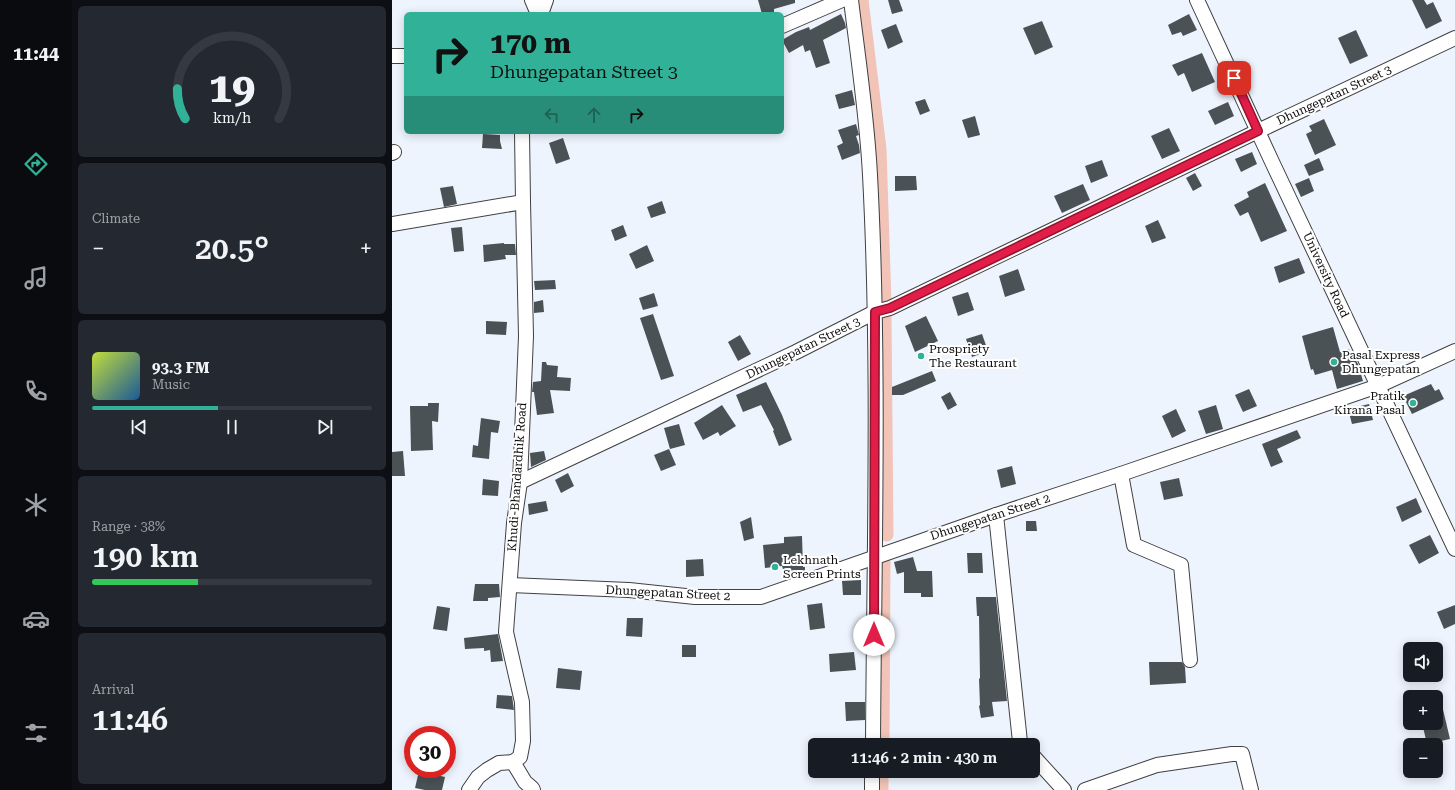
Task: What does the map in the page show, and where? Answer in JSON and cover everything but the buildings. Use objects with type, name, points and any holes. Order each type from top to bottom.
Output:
[{"type":"street","points":[[532,0],[538,12]]},
{"type":"street","points":[[540,12],[546,0]]},
{"type":"street","points":[[784,25],[842,0]]},
{"type":"street","points":[[851,0],[865,106],[875,312],[873,738]]},
{"type":"street","name":"University Road","points":[[1197,0],[1455,549]]},
{"type":"street","name":"Dhungepatan Street 3","points":[[520,482],[796,352],[875,312],[890,308],[1455,38]]},
{"type":"street","points":[[392,56],[404,56]]},
{"type":"street","name":"Khudi-Bhandardhik Road","points":[[513,762],[520,757],[523,741],[522,702],[506,632],[514,523],[520,482],[526,336],[522,202],[522,134]]},
{"type":"street","points":[[392,224],[522,202]]},
{"type":"street","name":"Dhungepatan Street 2","points":[[510,586],[629,590],[695,597],[761,597],[996,515],[1378,386],[1455,351]]},
{"type":"street","points":[[1121,474],[1134,545],[1182,565],[1190,660]]},
{"type":"street","points":[[996,515],[1020,738]]},
{"type":"street","points":[[1085,790],[1157,765],[1232,754],[1242,754],[1251,790]]},
{"type":"street","points":[[469,790],[478,777],[487,770],[499,764],[513,762],[525,782],[533,790]]},
{"type":"street","points":[[1040,764],[1064,790]]},
{"type":"street","points":[[872,778],[872,790]]},
{"type":"waterway","points":[[862,0],[880,149],[885,303]]},
{"type":"waterway","points":[[885,315],[887,535]]},
{"type":"waterway","points":[[883,738],[884,559]]},
{"type":"waterway","points":[[882,778],[882,790]]},
{"type":"place","name":"Prospriety The Restaurant","points":[[921,356]]},
{"type":"place","name":"Pasal Express Dhungepatan","points":[[1334,362]]},
{"type":"place","name":"Pratik Kirana Pasal","points":[[1413,403]]},
{"type":"place","name":"Lekhnath Screen Prints","points":[[775,567]]},
{"type":"route","points":[[874,635],[875,312],[890,308],[1258,131],[1234,78]]}]
